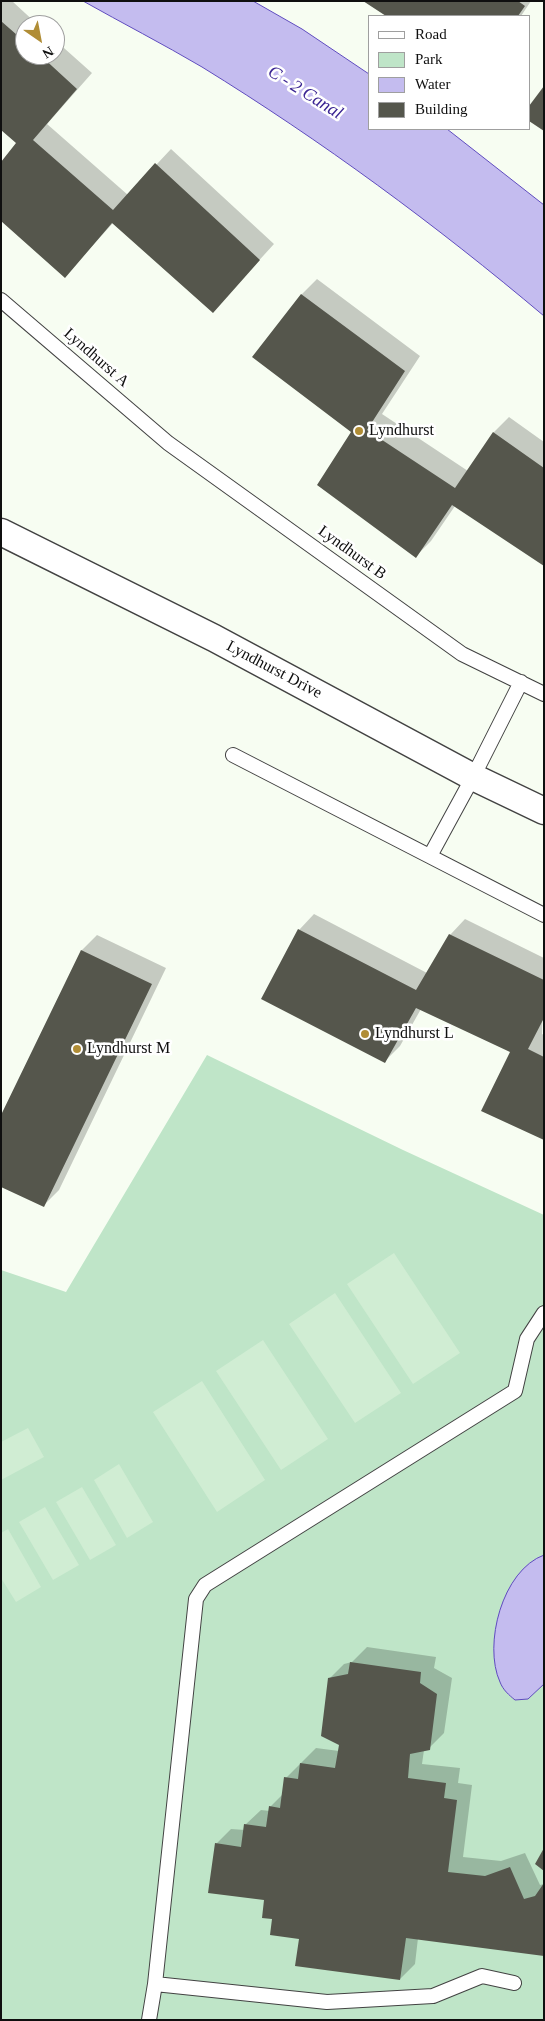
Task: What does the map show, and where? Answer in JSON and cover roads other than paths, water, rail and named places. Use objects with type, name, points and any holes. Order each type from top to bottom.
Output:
[{"type":"street","name":"Lyndhurst Drive","points":[[1,532],[214,638],[473,777],[544,811]]},
{"type":"lane","name":"Lyndhurst A","points":[[1,300],[168,443]]},
{"type":"lane","name":"Lyndhurst B","points":[[168,443],[462,654],[544,694]]},
{"type":"lane","points":[[430,856],[521,682]]},
{"type":"lane","points":[[233,755],[544,915]]},
{"type":"lane","points":[[149,2020],[155,1984],[196,1599],[205,1585],[515,1390],[528,1339],[544,1313]]},
{"type":"lane","points":[[155,1984],[326,2002],[433,1996],[482,1976],[514,1983]]},
{"type":"water","name":"C - 2 Canal","points":[[83,1],[253,1],[302,29],[368,73],[368,130],[448,130],[544,205],[544,316],[462,249],[378,185],[247,95],[172,50]]},
{"type":"water","points":[[544,1555],[544,1684],[528,1699],[515,1700],[503,1687],[495,1667],[495,1630],[507,1592],[517,1576],[529,1563]]},
{"type":"place","name":"Lyndhurst","points":[[359,431]]},
{"type":"place","name":"Lyndhurst L","points":[[365,1034]]},
{"type":"place","name":"Lyndhurst M","points":[[77,1049]]}]
